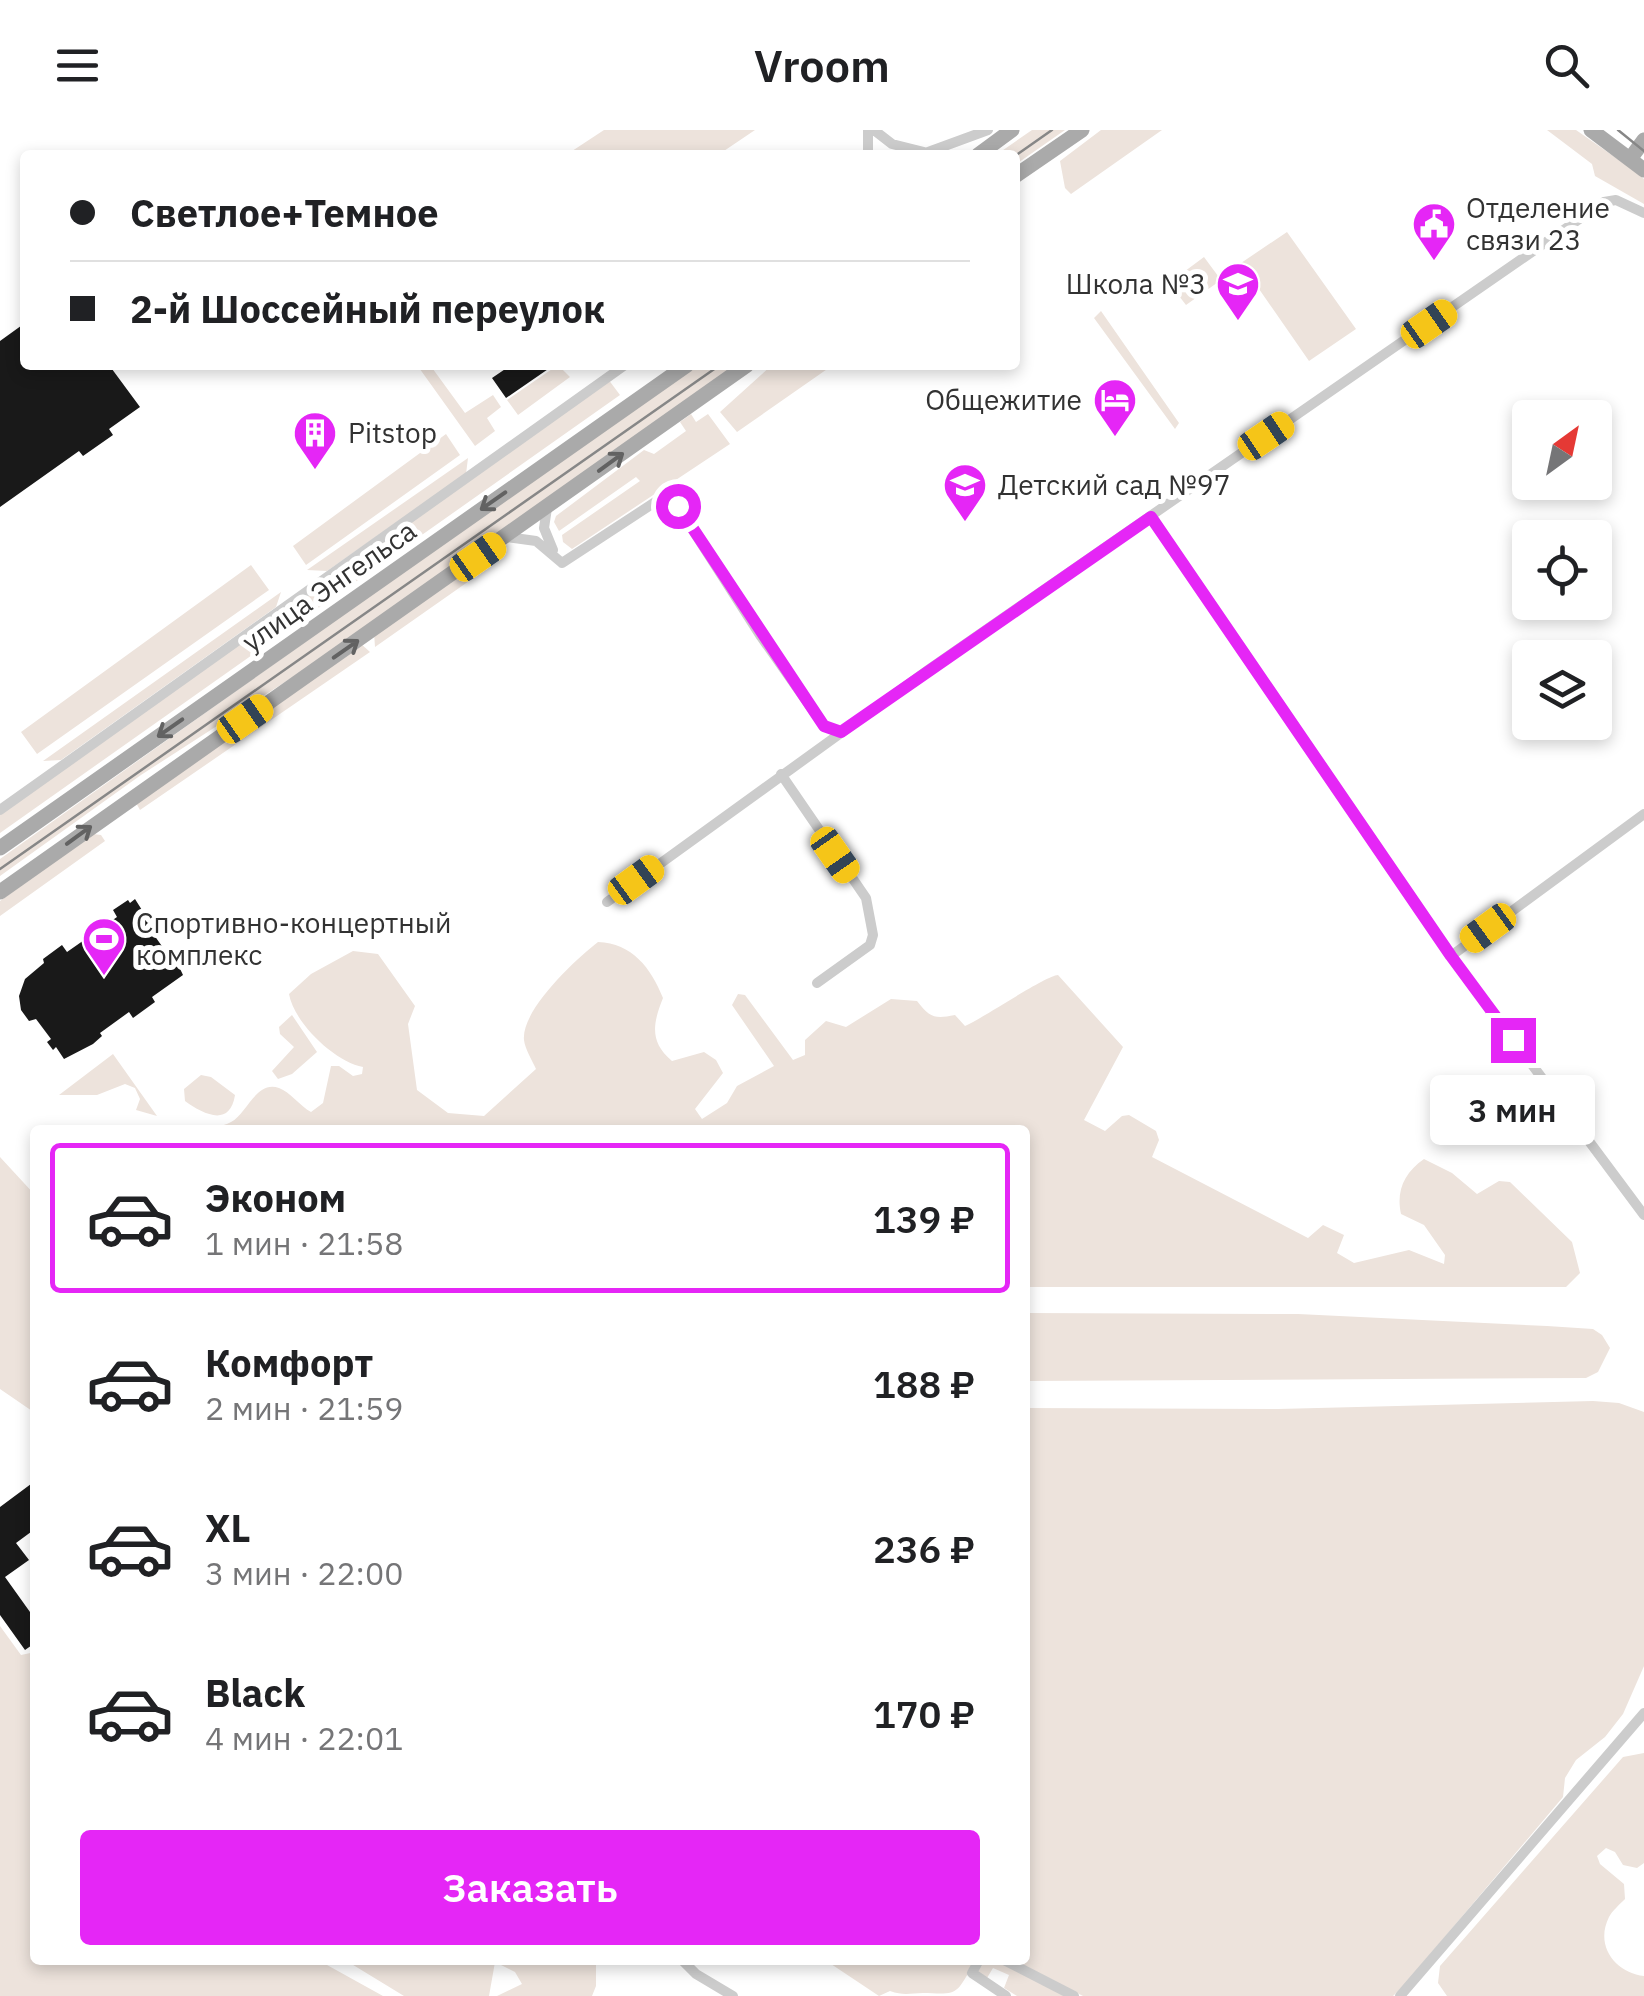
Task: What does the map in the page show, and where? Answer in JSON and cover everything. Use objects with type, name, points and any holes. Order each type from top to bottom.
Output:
[{"type":"main road","points":[[985,150],[1012,130]]},
{"type":"main road","points":[[1020,173],[1082,130]]},
{"type":"main road","points":[[1591,130],[1644,170]]},
{"type":"main road","points":[[1630,159],[1644,140]]},
{"type":"main road","name":"улица Энгельса","points":[[0,848],[681,370]]},
{"type":"main road","points":[[0,892],[740,370]]},
{"type":"street","points":[[871,130],[910,150]]},
{"type":"street","points":[[933,150],[988,130]]},
{"type":"street","points":[[606,902],[781,774],[1604,202],[1622,202],[1644,213]]},
{"type":"street","points":[[0,810],[618,370]]},
{"type":"street","points":[[562,563],[670,494],[824,726],[841,732]]},
{"type":"street","points":[[546,508],[547,539],[562,563]]},
{"type":"street","points":[[1151,517],[1451,956],[1644,1215]]},
{"type":"street","points":[[506,537],[536,540],[562,563]]},
{"type":"street","points":[[781,774],[866,898],[873,935],[870,944],[817,983]]},
{"type":"street","points":[[1451,956],[1644,814]]},
{"type":"street","points":[[1400,1996],[1644,1713]]},
{"type":"street","points":[[687,1965],[733,1996]]},
{"type":"street","points":[[976,1965],[972,1973],[1006,1996]]},
{"type":"street","points":[[1014,1965],[1074,1996]]},
{"type":"shaded area","points":[[604,130],[755,130],[725,150],[574,150]]},
{"type":"shaded area","points":[[1032,130],[1065,130],[1020,162],[1020,150],[1003,150]]},
{"type":"shaded area","points":[[1101,130],[1162,130],[1071,194],[1065,188],[1060,161]]},
{"type":"shaded area","points":[[1547,130],[1576,130],[1639,174],[1644,179],[1644,204],[1595,176],[1592,164]]},
{"type":"shaded area","points":[[1287,232],[1356,329],[1309,361],[1241,263]]},
{"type":"shaded area","points":[[1204,257],[1221,280],[1186,305],[1169,283]]},
{"type":"shaded area","points":[[1101,311],[1179,423],[1175,429],[1094,318]]},
{"type":"shaded area","points":[[421,370],[434,370],[465,413],[493,395],[501,407],[487,418],[495,431],[475,446]]},
{"type":"shaded area","points":[[551,370],[563,370],[570,377],[518,415],[507,400]]},
{"type":"shaded area","points":[[687,370],[730,370],[364,631],[141,775],[0,876],[0,859]]},
{"type":"shaded area","points":[[766,370],[826,370],[737,432],[720,412]]},
{"type":"shaded area","points":[[608,379],[620,395],[0,833],[0,812]]},
{"type":"shaded area","points":[[691,414],[696,422],[708,414],[730,444],[572,549],[563,542],[562,535],[640,481],[636,477],[559,531],[554,522],[556,516],[644,450],[654,454],[686,431],[680,422]]},
{"type":"shaded area","points":[[446,434],[460,455],[306,565],[293,546]]},
{"type":"shaded area","points":[[468,458],[466,474],[327,571],[307,570]]},
{"type":"shaded area","points":[[492,551],[499,560],[375,647],[374,633]]},
{"type":"shaded area","points":[[251,565],[269,590],[37,754],[21,732]]},
{"type":"shaded area","points":[[281,592],[276,607],[61,760],[43,761]]},
{"type":"shaded area","points":[[359,642],[370,652],[140,810],[135,801]]},
{"type":"shaded area","points":[[93,834],[101,835],[105,841],[0,916],[0,901]]},
{"type":"shaded area","points":[[598,942],[621,947],[639,959],[663,998],[655,1032],[659,1047],[672,1061],[704,1052],[716,1060],[723,1073],[695,1109],[702,1119],[727,1103],[737,1086],[774,1066],[732,1005],[738,994],[745,995],[793,1060],[805,1055],[805,1040],[826,1021],[846,1027],[891,999],[917,1001],[929,1014],[955,1015],[965,1026],[1058,975],[1123,1047],[1084,1120],[1105,1131],[1122,1116],[1129,1115],[1156,1131],[1159,1140],[1152,1157],[1308,1238],[1323,1225],[1344,1235],[1337,1253],[1354,1263],[1409,1250],[1444,1264],[1445,1255],[1424,1225],[1401,1214],[1403,1183],[1424,1159],[1452,1173],[1477,1194],[1499,1181],[1510,1182],[1572,1242],[1580,1273],[1566,1287],[1030,1287],[1030,1125],[223,1125],[237,1118],[264,1089],[279,1088],[311,1112],[323,1103],[331,1066],[339,1066],[353,1076],[362,1074],[363,1067],[340,1058],[317,1040],[299,1017],[289,994],[311,974],[353,951],[378,954],[415,1006],[408,1024],[417,1090],[448,1113],[484,1116],[536,1069],[524,1040],[525,1028],[540,1000]]},
{"type":"shaded area","points":[[292,1015],[317,1052],[292,1074],[278,1079],[272,1071],[294,1047],[280,1034],[279,1027]]},
{"type":"shaded area","points":[[113,1054],[157,1116],[136,1110],[140,1099],[135,1088],[125,1084],[97,1095],[59,1095]]},
{"type":"shaded area","points":[[201,1075],[211,1077],[235,1095],[228,1112],[207,1114],[185,1101],[184,1089]]},
{"type":"shaded area","points":[[0,1157],[30,1190],[30,1410],[0,1389]]},
{"type":"shaded area","points":[[1030,1313],[1298,1314],[1593,1329],[1610,1348],[1598,1372],[1586,1378],[1030,1381]]},
{"type":"shaded area","points":[[1593,1401],[1619,1403],[1644,1412],[1644,1666],[1623,1714],[1605,1737],[1576,1760],[1565,1778],[1563,1797],[1393,1996],[1083,1996],[1022,1965],[1030,1965],[1030,1408],[1278,1409]]},
{"type":"shaded area","points":[[0,1626],[21,1655],[30,1653],[30,1965],[327,1965],[383,1996],[0,1996]]},
{"type":"shaded area","points":[[1644,1753],[1644,1863],[1637,1868],[1623,1865],[1615,1852],[1606,1848],[1597,1856],[1600,1864],[1624,1884],[1625,1899],[1610,1915],[1605,1928],[1606,1948],[1625,1970],[1644,1976],[1644,1996],[1447,1996],[1438,1983],[1440,1966],[1623,1757]]},
{"type":"shaded area","points":[[353,1965],[494,1965],[489,1996],[404,1996]]},
{"type":"shaded area","points":[[501,1965],[596,1965],[596,1986],[592,1996],[497,1996],[522,1984],[515,1972]]},
{"type":"shaded area","points":[[832,1965],[973,1965],[959,1987],[950,1993],[890,1991],[879,1996]]},
{"type":"shaded area","points":[[981,1965],[1008,1965],[1068,1996],[1017,1996],[1004,1988],[1009,1975],[993,1968],[987,1978],[978,1972]]},
{"type":"building","points":[[20,327],[20,370],[113,370],[140,407],[109,429],[113,435],[83,456],[79,451],[0,507],[0,341]]},
{"type":"building","points":[[504,370],[547,370],[506,398],[492,378]]},
{"type":"building","name":"Спортивно-концертный комплекс","points":[[135,899],[152,926],[149,928],[169,956],[173,954],[183,975],[152,997],[155,1002],[133,1018],[129,1012],[100,1033],[102,1036],[93,1044],[64,1059],[47,1042],[51,1039],[36,1019],[29,1021],[21,1010],[19,996],[25,979],[62,945],[67,952],[117,917],[113,910]]},
{"type":"building","points":[[30,1485],[30,1533],[16,1543],[29,1560],[5,1577],[30,1612],[30,1646],[25,1650],[0,1615],[0,1507]]},
{"type":"tram line","points":[[1020,152],[1052,130]]},
{"type":"tram line","points":[[1618,130],[1644,151]]},
{"type":"tram line","points":[[0,869],[713,370]]},
{"type":"place","name":"Отделение связи 23","points":[[1434,262]]},
{"type":"place","name":"Школа №3","points":[[1238,322]]},
{"type":"place","name":"Общежитие","points":[[1115,438]]},
{"type":"place","name":"Pitstop","points":[[315,471]]},
{"type":"place","name":"Детский сад №97","points":[[965,523]]},
{"type":"place","name":"Спортивно-концертный комплекс","points":[[104,977]]},
{"type":"route","points":[[678,506],[760,635],[786,666],[824,726],[841,732],[1151,517],[1451,956],[1513,1040]]}]
